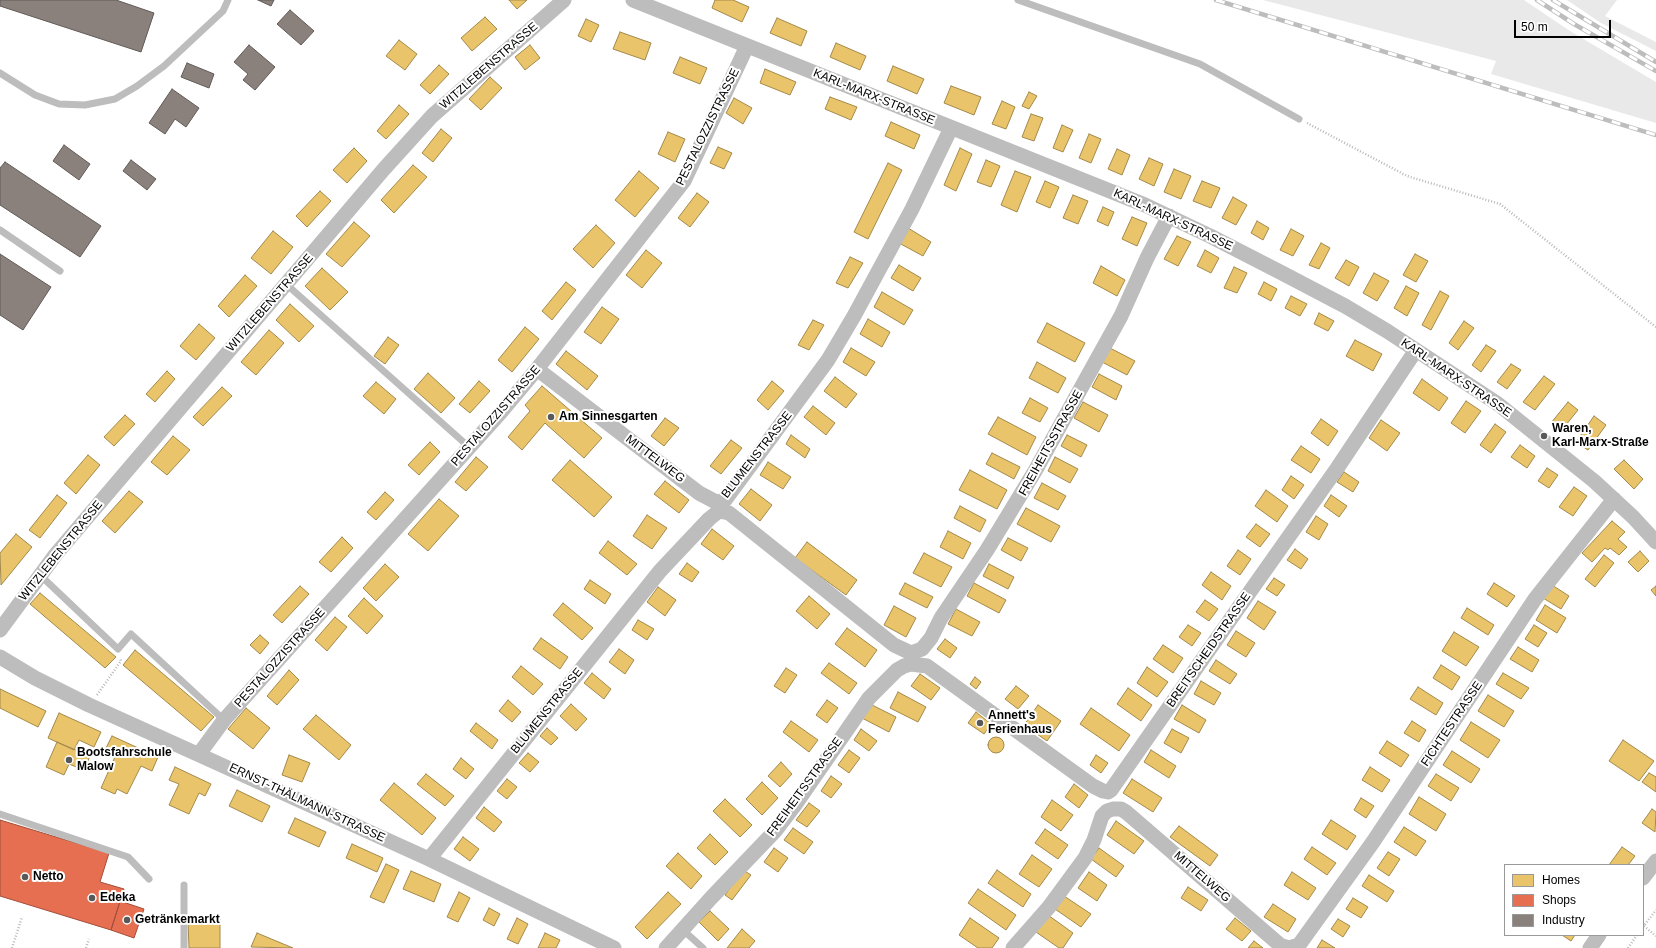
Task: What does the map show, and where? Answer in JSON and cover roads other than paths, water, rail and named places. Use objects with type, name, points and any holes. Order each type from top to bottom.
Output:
[{"type":"street","name":"WITZLEBENSTRASSE","points":[[4,621],[19,596],[42,568],[53,551],[87,514],[126,464],[346,209],[432,116],[564,0]]},
{"type":"street","name":"KARL-MARX-STRASSE","points":[[633,0],[1169,216],[1276,269],[1345,306],[1416,350],[1498,404],[1555,449],[1614,499],[1656,542]]},
{"type":"street","name":"PESTALOZZISTRASSE","points":[[199,754],[224,720],[501,412],[537,369],[684,180],[747,46]]},
{"type":"street","name":"BLUMENSTRASSE","points":[[428,859],[660,571],[727,498],[828,360],[854,316],[908,215],[951,128]]},
{"type":"street","name":"FREIHEITSSTRASSE","points":[[666,948],[776,830],[869,698],[897,670],[904,666],[922,649],[931,638],[941,618],[987,550],[1032,477],[1111,333],[1169,216]]},
{"type":"street","name":"BREITSCHEIDSTRASSE","points":[[1108,792],[1115,786],[1338,467],[1416,350]]},
{"type":"street","name":"MITTELWEG","points":[[537,369],[719,507]]},
{"type":"street","name":"FICHTESTRASSE","points":[[1291,948],[1301,944],[1373,842],[1535,599],[1614,499]]},
{"type":"street","points":[[719,507],[730,513],[911,658],[927,666],[1093,786],[1102,791],[1108,792]]},
{"type":"street","name":"ERNST-THÄLMANN-STRASSE","points":[[0,657],[35,678],[89,705],[428,859],[614,948]]},
{"type":"street","name":"MITTELWEG","points":[[1111,809],[1118,809],[1126,812],[1280,944],[1291,948]]},
{"type":"street","points":[[1013,948],[1045,912],[1085,858],[1094,840],[1102,816],[1111,809]]},
{"type":"street","points":[[1644,877],[1656,861]]},
{"type":"street","points":[[1590,948],[1598,936]]},
{"type":"lane","points":[[0,73],[35,95],[60,104],[85,105],[115,99],[137,86],[164,66],[223,11],[228,0]]},
{"type":"lane","points":[[1018,0],[1200,64],[1299,119]]},
{"type":"lane","points":[[0,230],[60,271]]},
{"type":"lane","points":[[276,291],[469,447]]},
{"type":"lane","points":[[42,568],[118,649],[130,634],[224,720]]},
{"type":"lane","points":[[1108,792],[1111,809]]},
{"type":"lane","points":[[0,814],[128,857],[149,879]]},
{"type":"lane","points":[[184,885],[184,948]]},
{"type":"lane","points":[[683,930],[703,948]]},
{"type":"railway","points":[[1216,0],[1656,135]]},
{"type":"railway","points":[[1537,0],[1574,24],[1656,71]]},
{"type":"railway","points":[[1553,0],[1656,62]]},
{"type":"place","name":"Am Sinnesgarten","points":[[551,417]]},
{"type":"place","name":"Waren, Karl-Marx-Straße","points":[[1544,436]]},
{"type":"place","name":"Annett's Ferienhaus","points":[[980,723]]},
{"type":"place","name":"Bootsfahrschule Malow","points":[[69,760]]},
{"type":"place","name":"Netto","points":[[25,877]]},
{"type":"place","name":"Edeka","points":[[92,898]]},
{"type":"place","name":"Getränkemarkt","points":[[127,920]]}]
